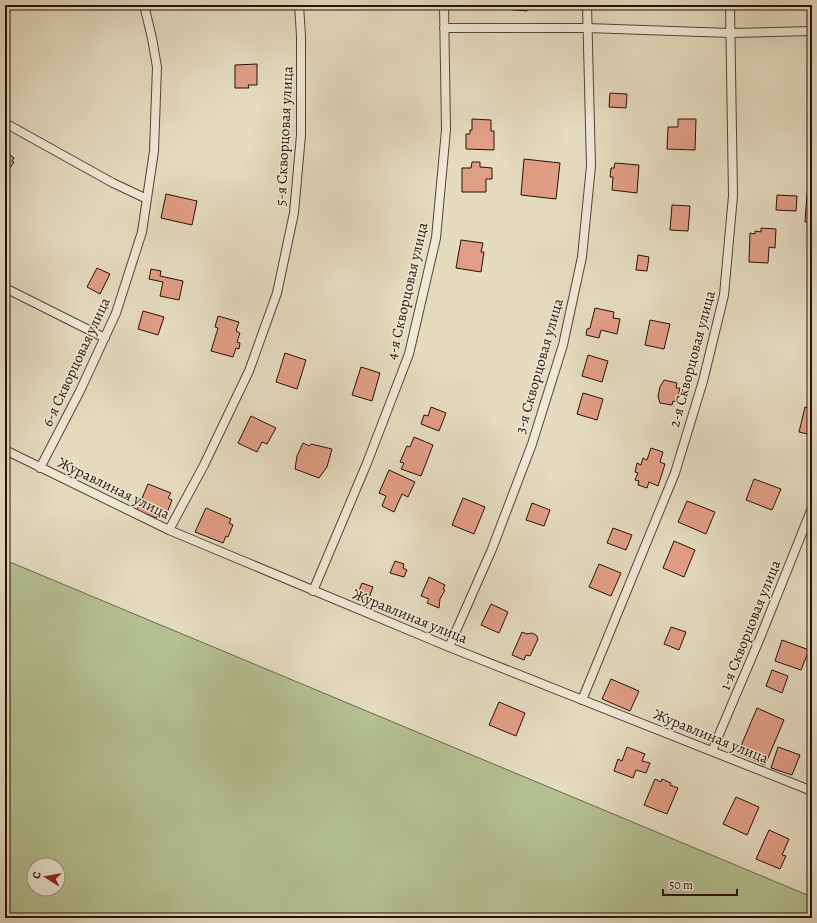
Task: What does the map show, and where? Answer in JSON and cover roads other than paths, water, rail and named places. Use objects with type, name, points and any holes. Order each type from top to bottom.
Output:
[{"type":"street","name":"6-я Скворцовая улица","points":[[40,468],[80,391],[116,313],[142,232],[154,151],[157,67],[144,5]]},
{"type":"street","name":"5-я Скворцовая улица","points":[[168,530],[204,465],[249,371],[277,293],[294,213],[301,135],[301,36],[299,5]]},
{"type":"street","name":"4-я Скворцовая улица","points":[[313,591],[367,463],[409,354],[436,238],[446,130],[444,5]]},
{"type":"street","name":"3-я Скворцовая улица","points":[[449,647],[492,550],[532,444],[563,345],[582,257],[591,166],[587,5]]},
{"type":"street","name":"2-я Скворцовая улица","points":[[582,700],[675,473],[703,381],[724,295],[733,196],[730,5]]},
{"type":"street","points":[[444,28],[587,28],[730,33],[812,31]]},
{"type":"street","points":[[5,123],[113,183],[147,199]]},
{"type":"street","points":[[5,288],[105,338]]},
{"type":"street","name":"Журавлиная улица","points":[[5,450],[168,530],[449,647],[812,791]]},
{"type":"street","name":"1-я Скворцовая улица","points":[[712,751],[760,638],[812,508]]}]
